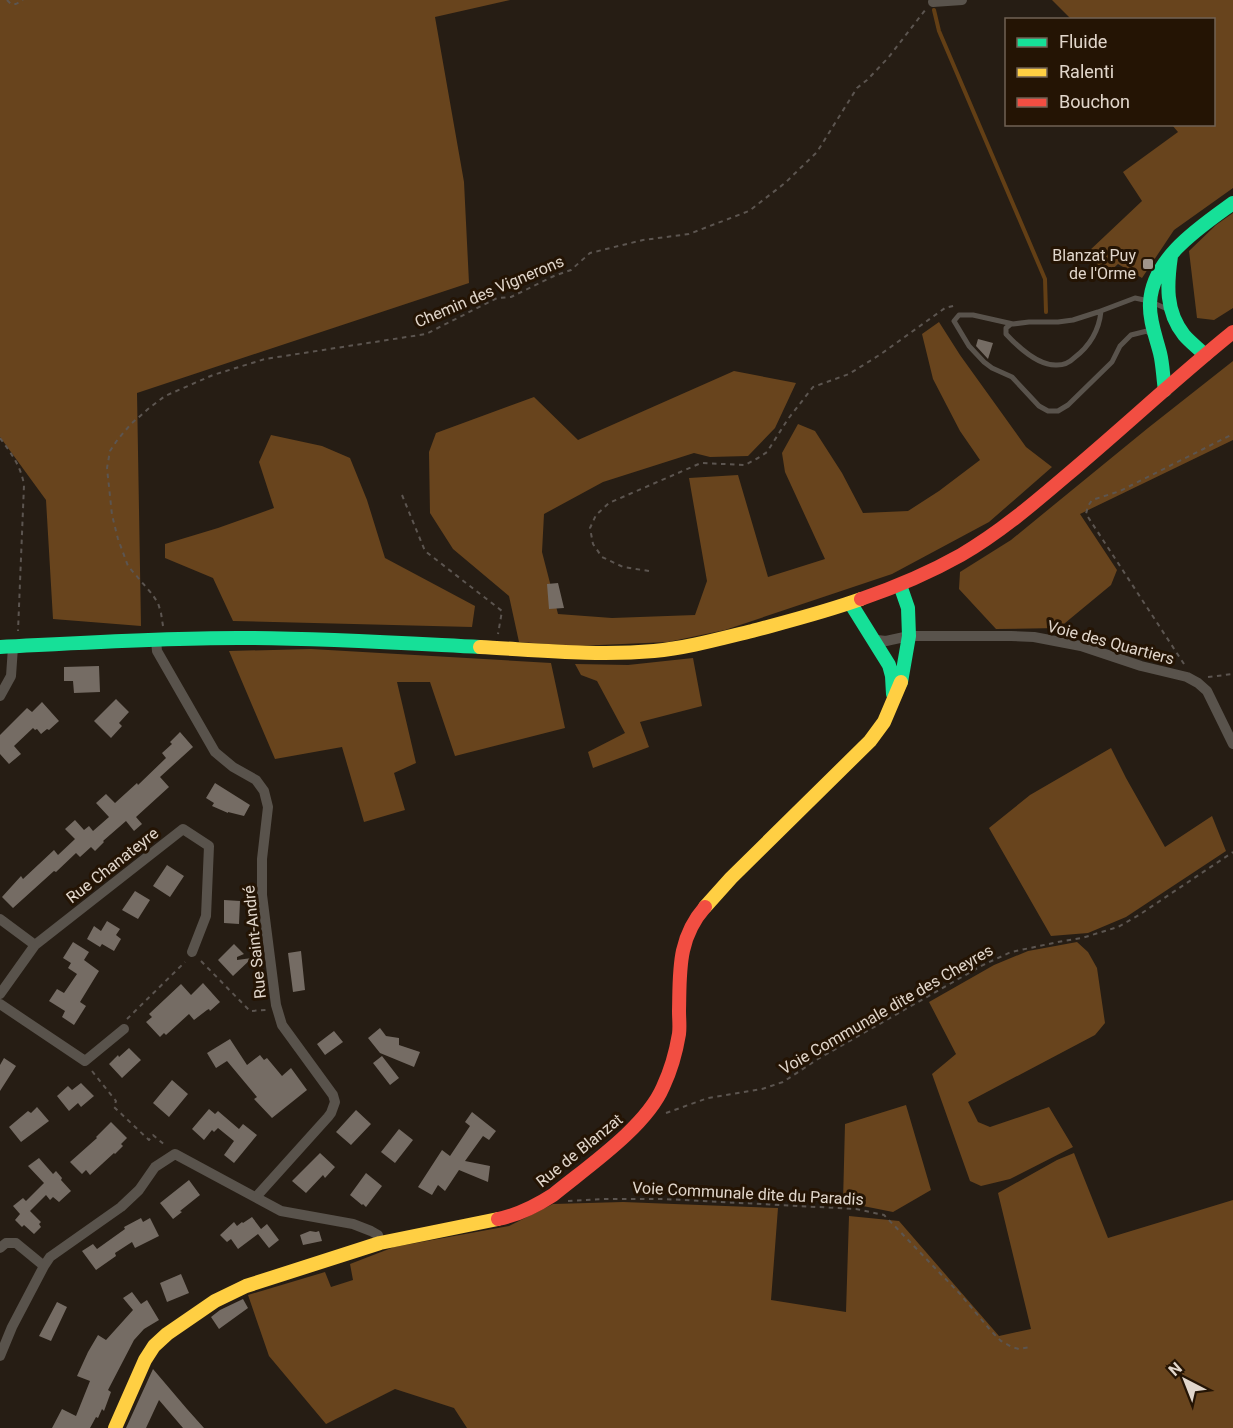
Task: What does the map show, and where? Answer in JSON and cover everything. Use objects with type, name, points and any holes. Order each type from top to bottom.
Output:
[{"type":"street","points":[[933,2],[962,0]]},
{"type":"street","points":[[1166,390],[1149,301],[1156,274],[1181,244],[1233,203]]},
{"type":"street","points":[[1171,255],[1167,287],[1167,300],[1171,313],[1184,335],[1205,355]]},
{"type":"street","points":[[0,696],[11,676],[10,647],[241,638],[587,653],[626,652],[665,650],[696,645],[851,604],[900,585],[944,564],[966,552],[1028,509],[1233,332]]},
{"type":"street","name":"Rue de Blanzat","points":[[115,1428],[149,1353],[160,1340],[216,1301],[246,1286],[380,1244],[506,1217],[530,1208],[553,1195],[623,1138],[652,1107],[663,1088],[679,1033],[682,951],[690,930],[702,911],[731,878],[870,741],[884,722],[900,686],[909,636],[908,608],[900,585]]},
{"type":"street","points":[[851,604],[889,665],[893,687],[892,704]]},
{"type":"street","name":"Voie des Quartiers","points":[[872,638],[886,641],[909,636],[1011,636],[1045,639],[1081,646],[1141,666],[1191,677],[1211,698],[1233,744]]},
{"type":"street","name":"Rue Saint-André","points":[[158,640],[157,651],[215,752],[233,767],[256,780],[264,790],[268,807],[262,859],[262,895],[279,1017],[287,1033],[333,1095],[335,1102],[328,1117],[255,1197]]},
{"type":"street","name":"Rue Chanateyre","points":[[0,994],[35,945],[183,829],[209,846],[206,916],[192,952]]},
{"type":"street","points":[[0,920],[35,945]]},
{"type":"street","points":[[0,1004],[85,1062],[124,1029]]},
{"type":"street","points":[[0,1356],[12,1327],[50,1257],[121,1207],[139,1190],[155,1167],[175,1154],[281,1210],[366,1228],[378,1235],[380,1244]]},
{"type":"street","points":[[0,1248],[6,1243],[16,1243],[44,1266]]},
{"type":"lane","points":[[1157,344],[1147,331],[1131,335],[1120,346],[1112,362],[1068,405],[1058,411],[1048,411],[1040,406],[1012,377],[984,362],[969,346],[954,321],[959,315],[973,315],[1011,324],[1058,322],[1073,320],[1135,298],[1164,307],[1171,313]]},
{"type":"lane","points":[[1011,324],[1006,328],[1006,334],[1025,352],[1044,363],[1058,366],[1068,363],[1084,351],[1100,323],[1101,311]]},
{"type":"path","points":[[7,0],[11,4],[23,0]]},
{"type":"path","name":"Chemin des Vignerons","points":[[158,640],[163,622],[158,603],[128,566],[112,515],[107,468],[110,451],[118,439],[148,409],[165,396],[213,375],[265,359],[426,334],[497,298],[511,297],[571,270],[590,253],[643,240],[689,234],[749,211],[785,183],[817,152],[857,88],[888,58],[933,2]]},
{"type":"path","points":[[649,571],[623,567],[602,557],[593,544],[590,528],[596,514],[609,503],[701,463],[745,465],[758,458],[767,452],[788,419],[813,387],[849,374],[945,308],[965,305]]},
{"type":"path","points":[[1233,434],[1120,491],[1092,500],[1086,514],[1191,677],[1233,674]]},
{"type":"path","points":[[0,438],[12,453],[22,472],[24,485],[10,647]]},
{"type":"path","points":[[402,495],[425,551],[502,611],[495,649]]},
{"type":"path","name":"Voie Communale dite des Cheyres","points":[[658,1116],[708,1098],[762,1089],[783,1082],[818,1059],[983,965],[1011,952],[1082,938],[1118,927],[1233,852]]},
{"type":"path","points":[[124,1029],[124,1022],[189,958],[192,952],[250,1011],[277,1008]]},
{"type":"path","points":[[85,1062],[116,1101],[114,1107],[149,1140],[153,1135],[175,1154]]},
{"type":"path","name":"Voie Communale dite du Paradis","points":[[553,1195],[559,1201],[664,1199],[856,1209],[884,1215],[961,1295],[1001,1341],[1019,1349],[1030,1347]]},
{"type":"shaded area","points":[[0,0],[510,0],[435,17],[464,182],[469,283],[137,393],[141,626],[53,619],[46,500],[0,437]]},
{"type":"shaded area","points":[[1052,0],[1233,0],[1233,188],[1174,230],[1142,278],[1118,264],[1103,278],[1088,252],[1142,201],[1123,172],[1178,132],[1173,126],[1215,126],[1215,18],[1070,18]]},
{"type":"shaded area","points":[[1233,213],[1233,308],[1214,320],[1197,318],[1189,251],[1216,225]]},
{"type":"shaded area","points":[[939,322],[1026,447],[1052,467],[989,522],[892,574],[725,630],[668,642],[577,646],[519,642],[509,596],[453,549],[430,513],[429,452],[436,433],[534,397],[578,440],[734,371],[796,383],[775,428],[748,456],[710,457],[694,453],[603,482],[544,514],[542,552],[558,614],[612,618],[695,615],[707,581],[689,478],[738,475],[768,577],[825,559],[785,472],[782,453],[798,424],[815,431],[842,473],[863,513],[908,511],[980,460],[960,431],[933,379],[922,334]]},
{"type":"shaded area","points":[[1233,361],[1233,440],[1080,514],[1117,570],[1111,585],[1059,628],[996,629],[959,589],[960,572],[1011,540]]},
{"type":"shaded area","points":[[271,435],[322,446],[350,458],[367,500],[385,558],[475,606],[472,627],[233,621],[213,578],[165,558],[165,544],[274,508],[259,462]]},
{"type":"shaded area","points":[[311,649],[551,663],[565,728],[455,756],[430,682],[397,682],[416,763],[394,773],[405,810],[364,822],[342,747],[275,759],[229,651]]},
{"type":"shaded area","points":[[693,658],[702,706],[640,722],[649,747],[593,768],[588,752],[625,733],[597,681],[581,675],[575,664],[628,665]]},
{"type":"shaded area","points":[[1111,748],[1165,847],[1212,816],[1226,851],[1126,917],[1088,933],[1051,936],[989,828],[1030,795]]},
{"type":"shaded area","points":[[1077,942],[1088,952],[1097,968],[1105,1023],[1095,1035],[968,1102],[978,1122],[990,1127],[1049,1107],[1073,1147],[1010,1179],[981,1186],[970,1181],[932,1074],[956,1054],[929,1002],[994,965],[1028,951]]},
{"type":"shaded area","points":[[906,1105],[931,1190],[893,1212],[843,1202],[845,1124]]},
{"type":"shaded area","points":[[1074,1153],[1108,1238],[1233,1200],[1233,1428],[467,1428],[454,1408],[395,1389],[326,1424],[269,1356],[248,1295],[325,1272],[331,1287],[353,1280],[350,1264],[394,1247],[509,1226],[553,1204],[623,1202],[778,1208],[771,1300],[846,1312],[849,1216],[899,1221],[999,1336],[1031,1329],[998,1193]]},
{"type":"building","points":[[978,339],[993,343],[988,359],[976,346]]},
{"type":"building","points":[[558,583],[564,608],[549,609],[547,584]]},
{"type":"building","points":[[99,666],[100,692],[74,693],[73,681],[64,681],[64,667]]},
{"type":"building","points":[[116,699],[129,712],[119,723],[122,726],[111,738],[94,721]]},
{"type":"building","points":[[42,702],[59,721],[41,734],[33,728],[14,746],[21,754],[9,764],[0,754],[0,735],[27,708],[32,712]]},
{"type":"building","points":[[180,732],[193,747],[160,777],[169,787],[136,817],[142,824],[134,831],[126,821],[95,851],[91,847],[80,857],[76,853],[13,908],[2,897],[21,876],[23,879],[54,850],[58,855],[75,839],[65,829],[75,820],[84,830],[89,826],[93,831],[109,817],[96,803],[106,794],[115,803],[137,783],[138,785],[166,758],[162,753]]},
{"type":"building","points":[[215,783],[250,805],[244,816],[228,813],[212,806],[214,803],[206,798]]},
{"type":"building","points":[[167,865],[184,876],[170,897],[153,886]]},
{"type":"building","points":[[135,891],[150,900],[138,919],[122,910]]},
{"type":"building","points":[[224,900],[240,901],[239,924],[224,923]]},
{"type":"building","points":[[107,921],[120,929],[116,935],[121,939],[114,951],[102,944],[100,947],[87,939],[94,926],[101,931]]},
{"type":"building","points":[[73,942],[89,952],[84,960],[99,971],[80,1002],[86,1006],[74,1025],[62,1017],[65,1011],[49,1001],[57,989],[64,993],[77,974],[68,968],[71,963],[63,958]]},
{"type":"building","points":[[234,944],[244,954],[237,957],[237,960],[252,958],[233,976],[218,960]]},
{"type":"building","points":[[301,951],[305,990],[293,992],[288,953]]},
{"type":"building","points":[[203,983],[220,1002],[210,1011],[207,1010],[194,1020],[189,1014],[166,1035],[164,1033],[160,1037],[146,1022],[152,1017],[149,1014],[181,984],[191,995]]},
{"type":"building","points":[[380,1028],[386,1036],[399,1038],[399,1045],[420,1052],[414,1067],[380,1053],[368,1038]]},
{"type":"building","points":[[334,1031],[343,1042],[325,1055],[317,1044]]},
{"type":"building","points":[[230,1039],[247,1065],[260,1055],[264,1060],[267,1058],[282,1076],[291,1068],[307,1090],[272,1118],[254,1099],[257,1097],[227,1061],[216,1068],[207,1053]]},
{"type":"building","points":[[129,1048],[141,1060],[122,1078],[109,1064]]},
{"type":"building","points":[[382,1056],[399,1078],[390,1085],[373,1063]]},
{"type":"building","points":[[4,1058],[16,1066],[0,1091],[0,1065]]},
{"type":"building","points":[[172,1080],[188,1094],[169,1117],[153,1103]]},
{"type":"building","points":[[81,1083],[94,1096],[81,1107],[78,1103],[69,1111],[57,1096],[68,1086],[72,1090]]},
{"type":"building","points":[[37,1107],[49,1121],[21,1142],[9,1127],[28,1111],[31,1113]]},
{"type":"building","points":[[209,1109],[215,1114],[218,1111],[239,1129],[243,1124],[257,1135],[234,1163],[224,1155],[234,1141],[218,1128],[214,1132],[212,1130],[204,1140],[192,1129]]},
{"type":"building","points":[[356,1110],[371,1124],[351,1145],[336,1132]]},
{"type":"building","points":[[472,1112],[496,1131],[489,1140],[483,1136],[465,1161],[490,1166],[488,1182],[459,1170],[445,1191],[438,1185],[432,1195],[418,1187],[442,1150],[450,1156],[470,1126],[465,1122]]},
{"type":"building","points":[[111,1122],[127,1138],[121,1144],[123,1146],[90,1175],[86,1170],[82,1174],[70,1162]]},
{"type":"building","points":[[399,1129],[413,1140],[395,1163],[381,1152]]},
{"type":"building","points":[[320,1153],[335,1167],[325,1178],[323,1175],[306,1193],[292,1181]]},
{"type":"building","points":[[39,1158],[53,1174],[56,1171],[71,1191],[59,1202],[53,1197],[50,1200],[46,1195],[30,1211],[41,1222],[39,1224],[41,1227],[34,1234],[15,1220],[20,1214],[13,1206],[23,1198],[26,1201],[44,1183],[28,1166]]},
{"type":"building","points":[[366,1173],[382,1186],[366,1207],[350,1195]]},
{"type":"building","points":[[189,1180],[200,1195],[173,1219],[160,1203]]},
{"type":"building","points":[[252,1217],[261,1229],[267,1224],[279,1240],[269,1248],[258,1234],[238,1249],[231,1239],[227,1242],[220,1235],[234,1222],[237,1226]]},
{"type":"building","points":[[141,1218],[143,1222],[150,1218],[159,1236],[135,1248],[132,1242],[96,1270],[82,1251],[93,1244],[97,1249],[125,1229],[124,1227]]},
{"type":"building","points":[[310,1231],[319,1231],[322,1241],[303,1245],[300,1235]]},
{"type":"building","points":[[181,1274],[189,1293],[167,1302],[160,1283]]},
{"type":"building","points":[[132,1292],[141,1304],[147,1300],[159,1320],[144,1329],[134,1340],[108,1390],[111,1392],[104,1411],[102,1409],[90,1428],[52,1428],[62,1409],[76,1416],[90,1381],[77,1376],[98,1335],[106,1340],[133,1310],[123,1298]]},
{"type":"building","points":[[243,1299],[248,1308],[219,1329],[211,1317]]},
{"type":"building","points":[[57,1302],[67,1307],[51,1341],[39,1336]]},
{"type":"building","points":[[153,1369],[204,1428],[183,1428],[159,1400],[146,1428],[126,1428]]},
{"type":"waterway","points":[[934,10],[939,31],[1045,279],[1046,312]]},
{"type":"traffic: fast","points":[[1165,390],[1161,358],[1151,316],[1150,303],[1153,287],[1159,272],[1180,245],[1206,222],[1233,203]]},
{"type":"traffic: fast","points":[[1171,256],[1168,287],[1173,316],[1184,335],[1205,355]]},
{"type":"traffic: fast","points":[[900,585],[908,608],[909,636],[901,682]]},
{"type":"traffic: fast","points":[[851,604],[889,665],[893,694]]},
{"type":"traffic: fast","points":[[0,647],[238,638],[480,647]]},
{"type":"traffic: slow","points":[[480,647],[589,653],[666,650],[752,631],[861,599]]},
{"type":"traffic: slow","points":[[705,907],[731,878],[870,741],[884,722],[901,682]]},
{"type":"traffic: slow","points":[[115,1428],[145,1360],[154,1346],[167,1334],[215,1301],[246,1286],[380,1243],[498,1219]]},
{"type":"traffic: jam","points":[[861,599],[937,568],[1002,528],[1233,332]]},
{"type":"traffic: jam","points":[[498,1219],[527,1210],[553,1195],[614,1146],[655,1102],[673,1061],[678,1041],[680,969],[685,944],[689,931],[705,907]]},
{"type":"place","name":"Blanzat Puy de l'Orme","points":[[1148,264]]}]
